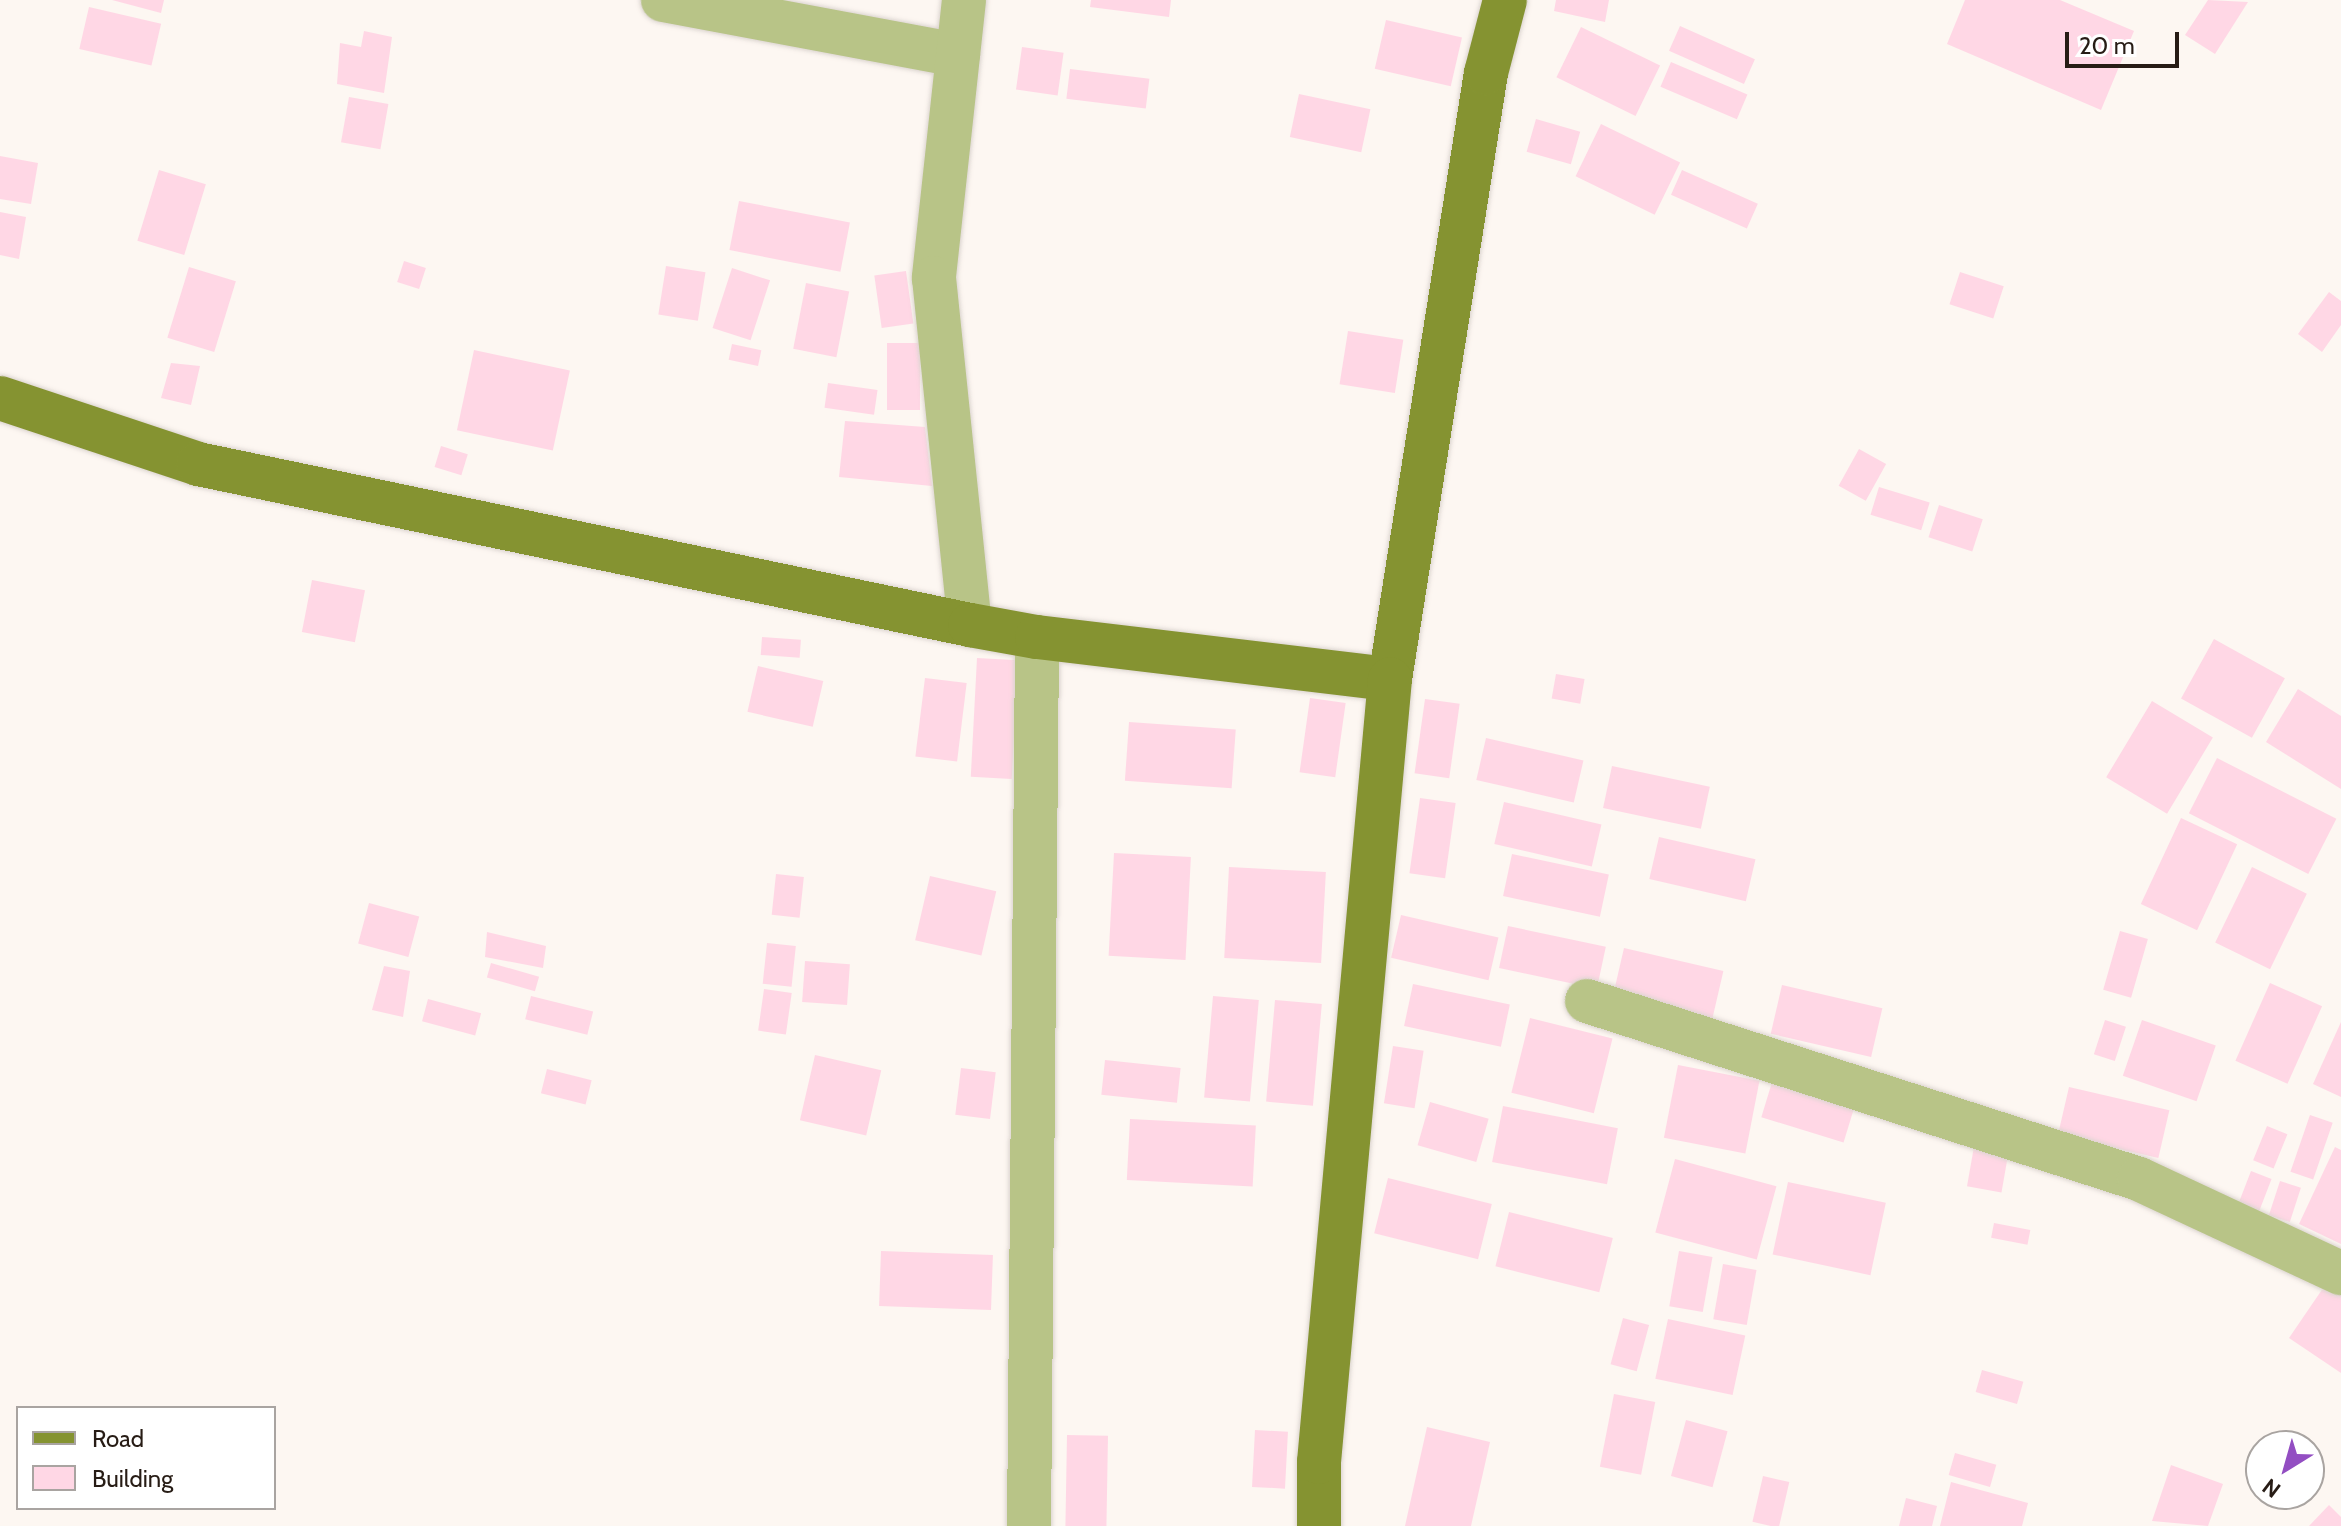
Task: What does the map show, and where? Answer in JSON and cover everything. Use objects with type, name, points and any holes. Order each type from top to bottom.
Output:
[{"type":"main road","points":[[1319,1526],[1319,1462],[1390,679],[1486,73],[1505,0]]},
{"type":"main road","points":[[0,398],[198,464],[970,625],[1037,637],[1390,679]]},
{"type":"street","points":[[663,0],[958,55]]},
{"type":"street","points":[[964,0],[934,278],[970,625]]},
{"type":"street","points":[[1029,1526],[1037,637]]},
{"type":"street","points":[[1587,1001],[2139,1179],[2341,1273]]},
{"type":"building","points":[[112,0],[164,0],[161,13]]},
{"type":"building","points":[[1091,0],[1171,0],[1169,17],[1090,7]]},
{"type":"building","points":[[1556,0],[1609,0],[1605,22],[1554,11]]},
{"type":"building","points":[[1965,0],[2060,0],[2134,31],[2101,110],[1947,44]]},
{"type":"building","points":[[2208,0],[2248,2],[2215,54],[2185,35]]},
{"type":"building","points":[[89,7],[161,24],[151,66],[79,49]]},
{"type":"building","points":[[1386,20],[1462,38],[1451,86],[1375,69]]},
{"type":"building","points":[[1680,26],[1755,59],[1744,84],[1669,51]]},
{"type":"building","points":[[1581,27],[1660,66],[1636,116],[1556,77]]},
{"type":"building","points":[[364,31],[392,37],[384,93],[337,84],[340,43],[361,47]]},
{"type":"building","points":[[1022,47],[1064,53],[1058,95],[1016,90]]},
{"type":"building","points":[[1671,62],[1747,94],[1737,119],[1660,87]]},
{"type":"building","points":[[1070,69],[1149,79],[1146,109],[1066,99]]},
{"type":"building","points":[[1299,94],[1370,109],[1361,152],[1290,137]]},
{"type":"building","points":[[349,97],[388,104],[380,149],[341,142]]},
{"type":"building","points":[[1536,119],[1580,132],[1571,164],[1527,152]]},
{"type":"building","points":[[1601,124],[1680,163],[1655,215],[1576,176]]},
{"type":"building","points":[[0,156],[38,163],[31,204],[0,199]]},
{"type":"building","points":[[159,170],[206,184],[184,255],[137,241]]},
{"type":"building","points":[[1682,170],[1758,204],[1747,228],[1671,195]]},
{"type":"building","points":[[739,201],[850,223],[840,272],[729,250]]},
{"type":"building","points":[[0,212],[26,217],[19,259],[0,255]]},
{"type":"building","points":[[404,261],[426,268],[419,289],[397,282]]},
{"type":"building","points":[[666,266],[706,272],[698,321],[658,314]]},
{"type":"building","points":[[189,267],[236,281],[214,352],[167,338]]},
{"type":"building","points":[[732,268],[770,280],[751,340],[713,328]]},
{"type":"building","points":[[906,271],[913,323],[882,328],[874,275]]},
{"type":"building","points":[[1960,272],[2004,286],[1993,319],[1949,304]]},
{"type":"building","points":[[806,283],[849,291],[836,357],[793,349]]},
{"type":"building","points":[[2329,292],[2341,301],[2341,325],[2322,352],[2298,334]]},
{"type":"building","points":[[1348,331],[1403,340],[1395,393],[1340,384]]},
{"type":"building","points":[[887,343],[920,343],[920,410],[887,410]]},
{"type":"building","points":[[732,344],[761,350],[758,366],[729,360]]},
{"type":"building","points":[[474,350],[570,370],[553,451],[457,430]]},
{"type":"building","points":[[171,363],[200,366],[191,405],[161,398]]},
{"type":"building","points":[[828,383],[878,390],[874,415],[825,408]]},
{"type":"building","points":[[845,421],[925,427],[932,486],[839,477]]},
{"type":"building","points":[[441,446],[468,454],[461,475],[435,467]]},
{"type":"building","points":[[1859,449],[1886,464],[1866,501],[1839,486]]},
{"type":"building","points":[[1879,487],[1930,502],[1921,530],[1871,515]]},
{"type":"building","points":[[1939,505],[1983,519],[1972,552],[1928,537]]},
{"type":"building","points":[[312,580],[365,590],[355,642],[302,632]]},
{"type":"building","points":[[762,637],[801,640],[800,658],[761,655]]},
{"type":"building","points":[[2214,639],[2285,678],[2252,738],[2181,698]]},
{"type":"building","points":[[977,658],[1018,660],[1012,779],[971,777]]},
{"type":"building","points":[[758,666],[823,681],[813,727],[747,712]]},
{"type":"building","points":[[1556,674],[1585,679],[1580,704],[1552,699]]},
{"type":"building","points":[[925,678],[967,683],[957,762],[915,756]]},
{"type":"building","points":[[2298,689],[2341,716],[2341,789],[2266,742]]},
{"type":"building","points":[[1310,698],[1346,703],[1335,777],[1300,772]]},
{"type":"building","points":[[1425,699],[1460,704],[1449,778],[1415,773]]},
{"type":"building","points":[[2152,701],[2213,738],[2167,814],[2106,777]]},
{"type":"building","points":[[1129,722],[1236,729],[1232,788],[1125,781]]},
{"type":"building","points":[[1486,738],[1583,760],[1574,802],[1476,780]]},
{"type":"building","points":[[2217,758],[2336,819],[2308,874],[2189,813]]},
{"type":"building","points":[[1612,766],[1710,787],[1701,829],[1603,808]]},
{"type":"building","points":[[1420,798],[1456,803],[1445,878],[1409,873]]},
{"type":"building","points":[[1504,802],[1601,824],[1592,866],[1494,844]]},
{"type":"building","points":[[2181,818],[2237,844],[2197,930],[2141,904]]},
{"type":"building","points":[[1659,837],[1755,859],[1746,901],[1649,879]]},
{"type":"building","points":[[1114,853],[1191,857],[1186,960],[1109,956]]},
{"type":"building","points":[[1512,854],[1609,875],[1600,917],[1503,896]]},
{"type":"building","points":[[1229,867],[1326,872],[1321,963],[1224,958]]},
{"type":"building","points":[[2252,867],[2307,894],[2270,969],[2215,942]]},
{"type":"building","points":[[776,874],[804,877],[800,918],[772,915]]},
{"type":"building","points":[[930,876],[996,891],[981,956],[915,940]]},
{"type":"building","points":[[369,903],[419,916],[408,957],[358,944]]},
{"type":"building","points":[[1401,915],[1498,937],[1489,980],[1391,958]]},
{"type":"building","points":[[1508,926],[1606,947],[1597,989],[1499,968]]},
{"type":"building","points":[[2120,931],[2148,939],[2131,998],[2103,990]]},
{"type":"building","points":[[487,932],[546,946],[543,968],[485,957]]},
{"type":"building","points":[[767,943],[796,946],[792,987],[763,984]]},
{"type":"building","points":[[1624,948],[1723,971],[1712,1019],[1613,996]]},
{"type":"building","points":[[805,961],[850,964],[847,1005],[802,1002]]},
{"type":"building","points":[[491,963],[539,977],[535,991],[487,977]]},
{"type":"building","points":[[384,966],[410,971],[403,1017],[372,1010]]},
{"type":"building","points":[[2270,983],[2322,1006],[2287,1084],[2235,1061]]},
{"type":"building","points":[[1413,984],[1510,1005],[1501,1047],[1404,1026]]},
{"type":"building","points":[[1782,985],[1882,1008],[1871,1057],[1771,1034]]},
{"type":"building","points":[[764,989],[792,993],[786,1034],[758,1031]]},
{"type":"building","points":[[531,996],[593,1011],[587,1035],[525,1019]]},
{"type":"building","points":[[1213,996],[1259,1000],[1250,1102],[1204,1098]]},
{"type":"building","points":[[428,999],[481,1013],[475,1035],[422,1021]]},
{"type":"building","points":[[1275,1000],[1322,1004],[1313,1106],[1266,1102]]},
{"type":"building","points":[[1530,1018],[1612,1039],[1594,1113],[1511,1093]]},
{"type":"building","points":[[2105,1020],[2126,1027],[2115,1061],[2094,1054]]},
{"type":"building","points":[[2142,1020],[2216,1045],[2197,1101],[2123,1076]]},
{"type":"building","points":[[2341,1022],[2341,1097],[2313,1084]]},
{"type":"building","points":[[1393,1046],[1424,1051],[1415,1108],[1384,1103]]},
{"type":"building","points":[[815,1055],[881,1070],[866,1136],[800,1120]]},
{"type":"building","points":[[1105,1060],[1181,1068],[1177,1103],[1101,1095]]},
{"type":"building","points":[[1678,1065],[1759,1081],[1745,1153],[1664,1138]]},
{"type":"building","points":[[961,1068],[996,1072],[990,1119],[955,1115]]},
{"type":"building","points":[[547,1069],[592,1080],[586,1104],[541,1093]]},
{"type":"building","points":[[1773,1079],[1855,1104],[1844,1142],[1761,1117]]},
{"type":"building","points":[[2069,1087],[2169,1110],[2158,1158],[2058,1135]]},
{"type":"building","points":[[1430,1102],[1489,1119],[1476,1162],[1418,1145]]},
{"type":"building","points":[[1503,1106],[1618,1128],[1607,1184],[1492,1162]]},
{"type":"building","points":[[2310,1115],[2333,1123],[2313,1180],[2290,1172]]},
{"type":"building","points":[[1130,1119],[1256,1126],[1253,1187],[1127,1180]]},
{"type":"building","points":[[2267,1126],[2287,1134],[2274,1169],[2253,1160]]},
{"type":"building","points":[[1975,1141],[2009,1147],[2001,1192],[1967,1186]]},
{"type":"building","points":[[2335,1147],[2341,1150],[2341,1244],[2299,1224]]},
{"type":"building","points":[[1675,1159],[1776,1186],[1757,1260],[1655,1232]]},
{"type":"building","points":[[2251,1171],[2272,1179],[2259,1212],[2238,1205]]},
{"type":"building","points":[[1388,1178],[1492,1204],[1478,1259],[1374,1233]]},
{"type":"building","points":[[2280,1181],[2301,1188],[2290,1222],[2269,1215]]},
{"type":"building","points":[[1788,1182],[1886,1203],[1870,1275],[1773,1254]]},
{"type":"building","points":[[1509,1212],[1613,1238],[1599,1292],[1495,1266]]},
{"type":"building","points":[[1994,1223],[2030,1230],[2027,1245],[1991,1238]]},
{"type":"building","points":[[881,1251],[993,1255],[991,1310],[879,1306]]},
{"type":"building","points":[[1679,1251],[1712,1257],[1703,1312],[1669,1306]]},
{"type":"building","points":[[1723,1264],[1756,1270],[1747,1325],[1713,1319]]},
{"type":"building","points":[[2332,1275],[2341,1280],[2341,1373],[2289,1338]]},
{"type":"building","points":[[1623,1318],[1649,1325],[1637,1371],[1611,1364]]},
{"type":"building","points":[[1668,1319],[1745,1335],[1733,1395],[1655,1379]]},
{"type":"building","points":[[1982,1370],[2023,1382],[2017,1404],[1976,1392]]},
{"type":"building","points":[[1614,1394],[1655,1402],[1641,1475],[1600,1467]]},
{"type":"building","points":[[1686,1420],[1728,1431],[1713,1487],[1671,1476]]},
{"type":"building","points":[[1427,1427],[1490,1442],[1471,1526],[1405,1526]]},
{"type":"building","points":[[1255,1430],[1288,1432],[1285,1489],[1252,1487]]},
{"type":"building","points":[[1067,1435],[1108,1436],[1106,1526],[1065,1526]]},
{"type":"building","points":[[1955,1453],[1996,1465],[1990,1487],[1949,1475]]},
{"type":"building","points":[[2171,1465],[2223,1484],[2208,1526],[2152,1521]]},
{"type":"building","points":[[1763,1476],[1789,1482],[1779,1526],[1752,1522]]},
{"type":"building","points":[[1951,1482],[2028,1503],[2022,1526],[1940,1526]]},
{"type":"building","points":[[1906,1498],[1937,1506],[1932,1526],[1899,1526]]},
{"type":"building","points":[[2329,1505],[2341,1517],[2341,1526],[2309,1526],[2325,1510]]}]
